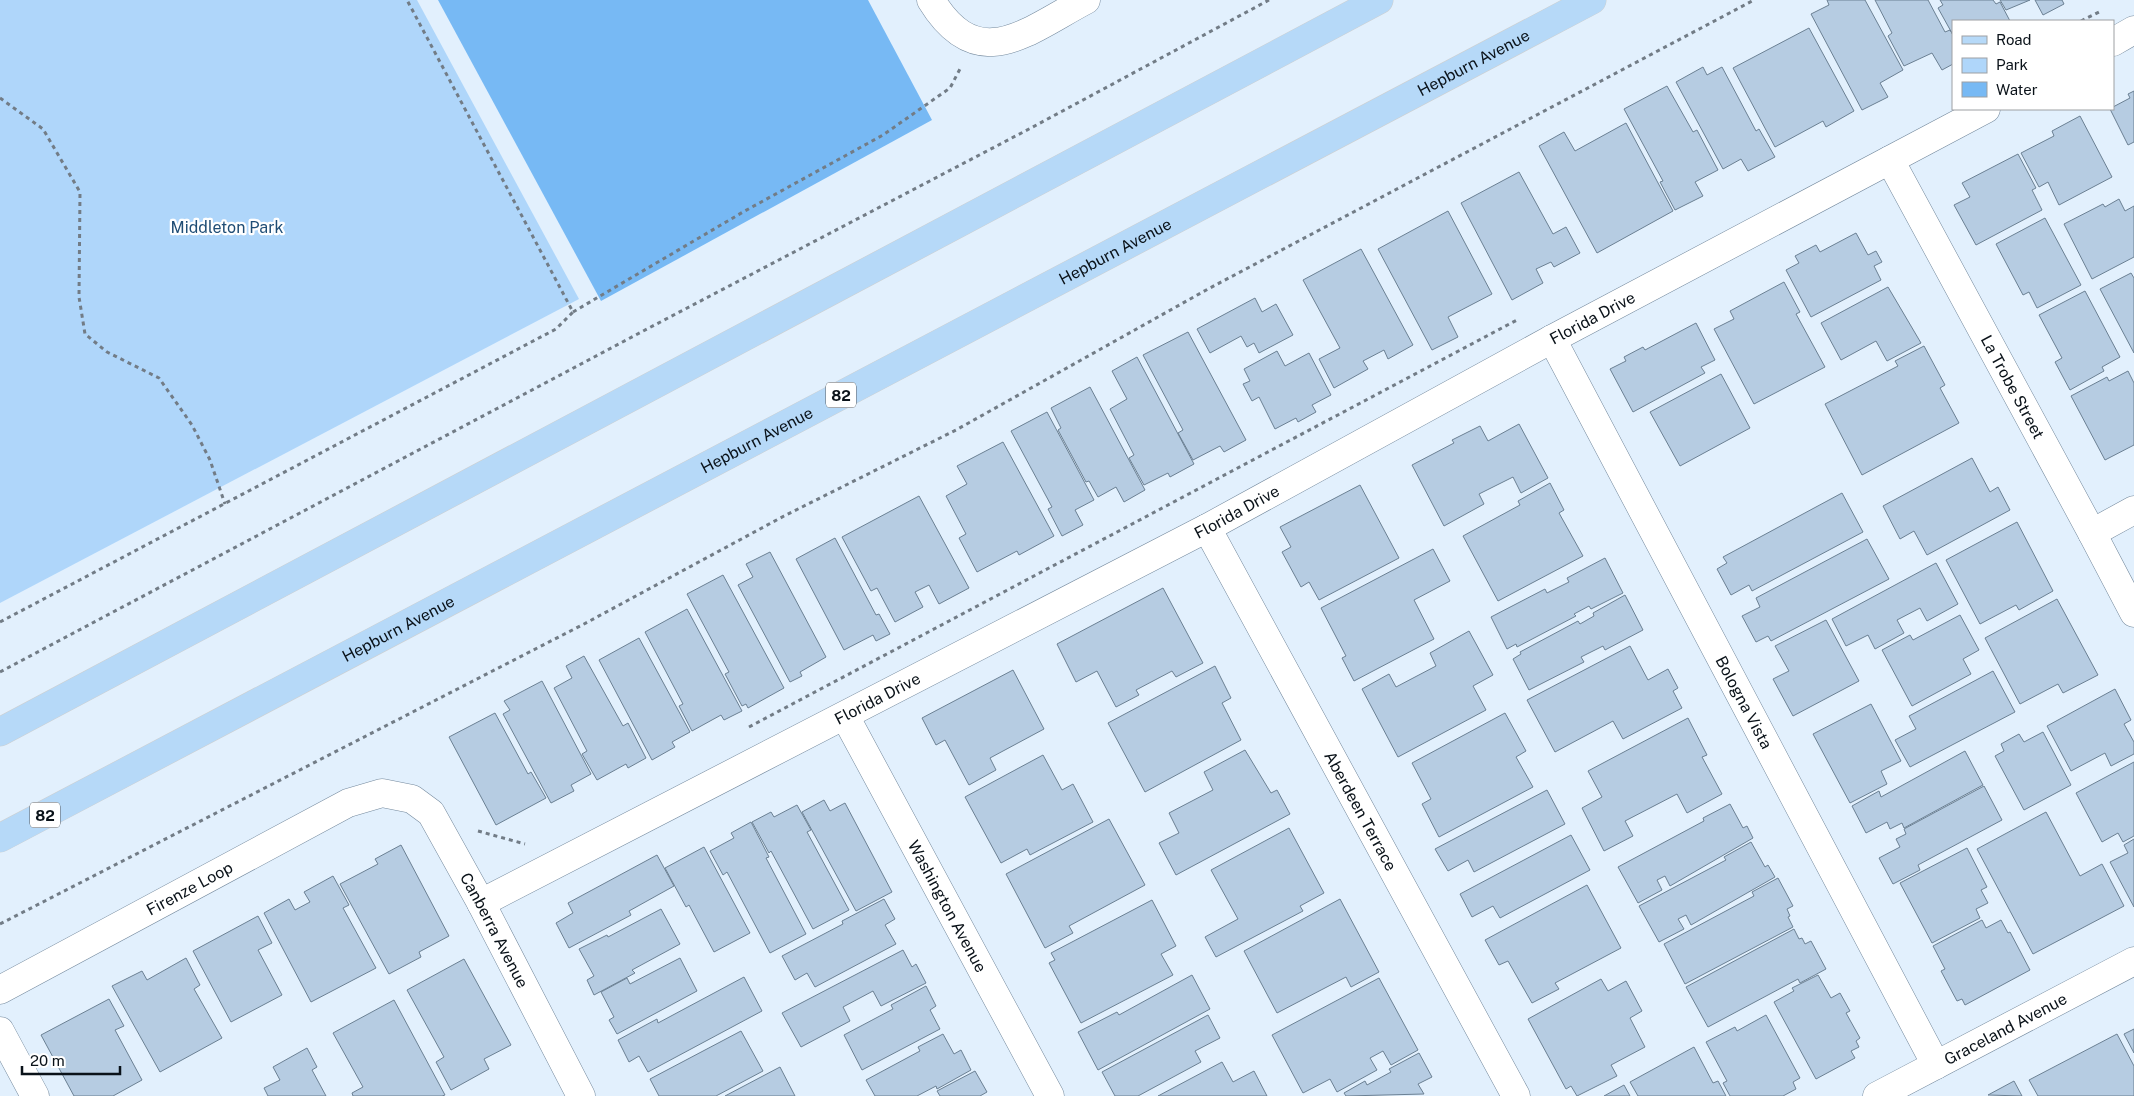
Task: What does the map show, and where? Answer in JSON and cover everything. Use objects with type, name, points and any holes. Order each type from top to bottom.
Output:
[{"type":"main road","points":[[0,732],[1379,0]]},
{"type":"main road","name":"Hepburn Avenue","points":[[0,838],[1592,0]]},
{"type":"street","points":[[931,0],[944,19],[959,33],[974,41],[992,43],[1012,40],[1086,0]]},
{"type":"street","points":[[2114,41],[2134,30]]},
{"type":"street","name":"Florida Drive","points":[[482,903],[1207,528],[1552,340],[1984,110]]},
{"type":"street","name":"La Trobe Street","points":[[1890,160],[2134,613]]},
{"type":"street","name":"Bologna Vista","points":[[1552,340],[1936,1065]]},
{"type":"street","points":[[2092,533],[2134,510]]},
{"type":"street","name":"Aberdeen Terrace","points":[[1207,528],[1516,1096]]},
{"type":"street","name":"Washington Avenue","points":[[845,716],[1050,1096]]},
{"type":"street","name":"Canberra Avenue","points":[[382,793],[412,798],[431,813],[482,903],[571,1093]]},
{"type":"street","name":"Firenze Loop","points":[[0,990],[348,803],[382,793]]},
{"type":"street","name":"Graceland Avenue","points":[[1877,1096],[2134,961]]},
{"type":"street","points":[[0,1031],[35,1096]]},
{"type":"path","points":[[407,0],[573,312]]},
{"type":"path","points":[[0,672],[1269,0]]},
{"type":"path","points":[[0,924],[584,624],[784,516],[956,430],[1208,289],[1754,0]]},
{"type":"path","points":[[0,622],[556,330],[573,312],[743,212],[883,134],[950,88],[974,41]]},
{"type":"path","points":[[0,98],[43,129],[80,192],[79,297],[85,334],[108,352],[159,378],[192,425],[210,460],[225,504]]},
{"type":"path","points":[[747,728],[1522,318]]},
{"type":"path","points":[[475,826],[479,832],[527,845]]},
{"type":"green space","name":"Middleton Park","points":[[0,0],[417,0],[579,299],[0,603]]},
{"type":"water","points":[[438,0],[868,0],[932,120],[601,301]]},
{"type":"building","points":[[1827,0],[1865,0],[1903,70],[1880,83],[1888,97],[1862,110],[1811,14],[1829,5]]},
{"type":"building","points":[[1875,0],[1928,0],[1945,32],[1950,30],[1952,33],[1952,65],[1942,70],[1932,53],[1904,66],[1888,36],[1892,33]]},
{"type":"building","points":[[1940,0],[1993,0],[1996,4],[2000,2],[2009,20],[1952,20],[1952,33],[1938,8],[1943,5]]},
{"type":"building","points":[[2000,0],[2030,0],[2006,10]]},
{"type":"building","points":[[2035,0],[2062,0],[2064,4],[2043,15]]},
{"type":"building","points":[[1809,28],[1854,111],[1826,127],[1823,121],[1775,147],[1733,68]]},
{"type":"building","points":[[1703,67],[1707,75],[1722,67],[1756,131],[1759,129],[1775,157],[1748,171],[1741,159],[1723,169],[1676,82]]},
{"type":"building","points":[[1667,86],[1693,132],[1697,130],[1718,170],[1695,182],[1703,196],[1675,210],[1660,182],[1663,181],[1624,109]]},
{"type":"building","points":[[2134,91],[2134,142],[2128,145],[2110,110],[2114,110],[2114,106],[2130,98],[2128,94]]},
{"type":"building","points":[[2080,116],[2112,177],[2059,205],[2048,182],[2039,187],[2021,153],[2054,136],[2052,131]]},
{"type":"building","points":[[1626,123],[1673,211],[1597,253],[1539,146],[1564,132],[1575,151]]},
{"type":"building","points":[[2018,154],[2036,188],[2032,190],[2042,210],[1976,245],[1954,205],[1970,197],[1962,183]]},
{"type":"building","points":[[1519,172],[1553,234],[1566,227],[1580,253],[1554,267],[1551,262],[1536,269],[1543,283],[1512,300],[1461,203]]},
{"type":"building","points":[[2119,199],[2125,211],[2134,206],[2134,257],[2092,279],[2064,224],[2103,204],[2105,207]]},
{"type":"building","points":[[1448,211],[1492,294],[1448,317],[1458,337],[1432,350],[1378,249]]},
{"type":"building","points":[[2045,218],[2081,285],[2037,308],[2029,292],[2023,295],[1996,244]]},
{"type":"building","points":[[1856,233],[1868,255],[1876,251],[1882,262],[1874,266],[1881,280],[1811,317],[1786,270],[1799,263],[1795,256],[1816,245],[1820,252]]},
{"type":"building","points":[[1361,249],[1413,345],[1388,359],[1384,350],[1363,361],[1368,369],[1334,388],[1319,359],[1340,348],[1303,280]]},
{"type":"building","points":[[2131,273],[2134,278],[2134,353],[2100,289]]},
{"type":"building","points":[[1784,282],[1800,312],[1796,314],[1825,367],[1754,404],[1714,329],[1734,319],[1730,311]]},
{"type":"building","points":[[1888,287],[1921,343],[1887,361],[1876,341],[1841,360],[1821,323]]},
{"type":"building","points":[[2085,291],[2120,357],[2102,367],[2104,371],[2070,390],[2055,362],[2062,358],[2039,315]]},
{"type":"building","points":[[1255,298],[1262,312],[1276,304],[1293,335],[1259,353],[1254,343],[1247,347],[1241,336],[1210,353],[1197,329]]},
{"type":"building","points":[[1696,323],[1715,360],[1701,367],[1705,373],[1633,412],[1610,369],[1626,361],[1624,357],[1643,347],[1645,350]]},
{"type":"building","points":[[1188,332],[1246,440],[1224,452],[1220,446],[1193,460],[1178,433],[1183,430],[1143,355]]},
{"type":"building","points":[[1924,346],[1945,385],[1940,388],[1959,423],[1862,475],[1825,404],[1898,366],[1895,361]]},
{"type":"building","points":[[1277,351],[1285,366],[1309,353],[1331,395],[1312,405],[1316,412],[1298,422],[1296,418],[1275,429],[1259,397],[1252,401],[1243,384],[1250,381],[1244,369]]},
{"type":"building","points":[[1137,357],[1194,464],[1170,477],[1168,473],[1144,485],[1129,458],[1134,455],[1110,409],[1127,399],[1112,371]]},
{"type":"building","points":[[2128,371],[2134,383],[2134,445],[2105,460],[2071,396],[2107,377],[2109,381]]},
{"type":"building","points":[[1721,374],[1750,428],[1680,466],[1650,412]]},
{"type":"building","points":[[1090,387],[1145,490],[1124,502],[1116,487],[1098,497],[1089,481],[1086,482],[1058,430],[1061,428],[1051,408]]},
{"type":"building","points":[[1047,412],[1094,500],[1075,510],[1083,525],[1062,536],[1048,509],[1052,507],[1011,431]]},
{"type":"building","points":[[1519,424],[1548,478],[1521,493],[1513,477],[1479,494],[1484,504],[1444,526],[1412,465],[1454,443],[1452,440],[1480,426],[1488,441]]},
{"type":"building","points":[[1003,442],[1054,536],[1019,555],[1017,551],[977,572],[959,538],[966,534],[946,496],[967,484],[957,466]]},
{"type":"building","points":[[1972,458],[1990,492],[1998,487],[2010,510],[1927,555],[1914,531],[1900,539],[1883,506]]},
{"type":"building","points":[[1550,483],[1564,510],[1559,513],[1583,556],[1498,601],[1463,536],[1520,505],[1518,501]]},
{"type":"building","points":[[1360,485],[1399,558],[1319,600],[1309,582],[1301,587],[1282,552],[1291,547],[1280,527]]},
{"type":"building","points":[[1842,493],[1863,532],[1752,591],[1749,585],[1731,595],[1717,569],[1727,563],[1723,557]]},
{"type":"building","points":[[919,496],[969,588],[939,604],[929,585],[915,592],[923,607],[895,622],[877,588],[871,591],[842,537]]},
{"type":"building","points":[[2017,522],[2053,591],[2019,610],[2016,605],[1980,624],[1946,560]]},
{"type":"building","points":[[835,538],[876,615],[879,614],[890,634],[876,641],[873,635],[844,650],[796,559]]},
{"type":"building","points":[[1867,539],[1889,579],[1771,641],[1768,636],[1756,642],[1742,616],[1760,607],[1756,598]]},
{"type":"building","points":[[1433,549],[1450,581],[1414,600],[1434,639],[1354,681],[1342,658],[1346,656],[1321,608]]},
{"type":"building","points":[[770,552],[826,657],[800,672],[802,676],[790,682],[738,585],[753,577],[746,564]]},
{"type":"building","points":[[1605,558],[1623,593],[1591,609],[1589,606],[1574,614],[1576,616],[1517,647],[1516,644],[1507,649],[1491,617],[1545,589],[1547,593],[1569,582],[1567,578]]},
{"type":"building","points":[[1936,563],[1958,604],[1927,621],[1920,608],[1897,620],[1904,633],[1875,649],[1868,635],[1846,646],[1832,619]]},
{"type":"building","points":[[723,575],[784,688],[748,708],[746,704],[742,706],[725,674],[729,672],[687,594]]},
{"type":"building","points":[[1163,588],[1203,663],[1176,677],[1172,671],[1136,690],[1139,695],[1116,707],[1097,671],[1076,682],[1057,644]]},
{"type":"building","points":[[1625,595],[1643,630],[1605,650],[1603,646],[1581,657],[1584,662],[1529,690],[1513,659],[1521,654],[1520,652],[1578,621],[1580,624],[1594,616],[1593,613]]},
{"type":"building","points":[[2057,599],[2098,675],[2063,693],[2058,684],[2020,704],[1985,638]]},
{"type":"building","points":[[687,609],[742,711],[724,720],[721,715],[692,731],[679,706],[683,704],[645,632]]},
{"type":"building","points":[[1960,615],[1979,650],[1963,659],[1971,674],[1912,706],[1882,650],[1910,635],[1913,640]]},
{"type":"building","points":[[1826,620],[1859,681],[1793,716],[1773,679],[1789,671],[1775,646]]},
{"type":"building","points":[[1469,631],[1493,675],[1473,686],[1486,710],[1398,757],[1362,689],[1389,674],[1396,687],[1436,666],[1430,653]]},
{"type":"building","points":[[639,638],[690,732],[672,742],[675,747],[652,760],[599,660]]},
{"type":"building","points":[[1630,646],[1648,680],[1668,669],[1678,688],[1673,691],[1682,708],[1623,739],[1613,721],[1555,752],[1527,700]]},
{"type":"building","points":[[584,656],[623,726],[628,723],[646,758],[628,768],[626,764],[597,780],[582,754],[587,751],[554,688],[572,678],[566,666]]},
{"type":"building","points":[[1215,666],[1231,698],[1222,703],[1241,740],[1145,792],[1108,723]]},
{"type":"building","points":[[1013,670],[1044,729],[990,758],[996,770],[969,785],[945,740],[936,745],[922,718]]},
{"type":"building","points":[[1993,671],[2015,712],[1910,767],[1895,740],[1916,729],[1909,716]]},
{"type":"building","points":[[542,681],[591,774],[571,785],[574,791],[551,803],[503,714],[510,710],[504,701]]},
{"type":"building","points":[[2115,689],[2131,720],[2124,724],[2134,742],[2134,754],[2111,766],[2105,753],[2071,771],[2047,726]]},
{"type":"building","points":[[1871,704],[1901,761],[1881,771],[1887,784],[1850,803],[1813,734]]},
{"type":"building","points":[[495,713],[528,774],[531,772],[546,798],[496,825],[449,737]]},
{"type":"building","points":[[1505,713],[1526,751],[1516,757],[1533,787],[1439,837],[1422,804],[1431,799],[1412,763]]},
{"type":"building","points":[[1688,718],[1707,755],[1702,757],[1722,794],[1687,813],[1677,794],[1625,821],[1633,836],[1604,851],[1582,808],[1602,797],[1588,771]]},
{"type":"building","points":[[2043,732],[2071,785],[2024,810],[1995,756],[2004,751],[2001,744],[2019,734],[2024,742]]},
{"type":"building","points":[[1245,750],[1271,793],[1277,790],[1290,814],[1176,875],[1159,843],[1179,833],[1169,813],[1213,790],[1204,772]]},
{"type":"building","points":[[1965,751],[1983,785],[1904,828],[1902,823],[1890,829],[1887,822],[1866,833],[1852,806],[1879,791],[1881,797]]},
{"type":"building","points":[[1043,755],[1062,790],[1073,784],[1093,822],[1030,855],[1027,849],[1001,863],[965,797]]},
{"type":"building","points":[[2134,762],[2134,836],[2123,842],[2118,833],[2102,842],[2076,793]]},
{"type":"building","points":[[1984,786],[2002,820],[1918,865],[1920,870],[1893,884],[1879,858],[1900,847],[1896,839],[1906,834],[1904,829]]},
{"type":"building","points":[[1547,790],[1565,824],[1474,872],[1468,860],[1448,871],[1435,849]]},
{"type":"building","points":[[824,800],[830,811],[845,803],[892,892],[856,911],[802,812]]},
{"type":"building","points":[[1730,804],[1743,828],[1747,826],[1753,838],[1670,886],[1665,876],[1657,880],[1662,890],[1638,903],[1618,867],[1704,821],[1703,818]]},
{"type":"building","points":[[797,805],[811,830],[807,832],[849,910],[813,929],[771,851],[769,853],[752,822],[771,812],[774,817]]},
{"type":"building","points":[[2046,812],[2080,876],[2102,864],[2124,906],[2033,954],[1977,849]]},
{"type":"building","points":[[1109,819],[1145,885],[1069,926],[1073,933],[1045,948],[1006,874]]},
{"type":"building","points":[[751,822],[769,857],[766,858],[806,934],[770,953],[727,872],[723,875],[710,851],[734,838],[731,833]]},
{"type":"building","points":[[1289,828],[1324,893],[1300,906],[1303,911],[1216,957],[1205,937],[1238,919],[1211,870]]},
{"type":"building","points":[[1571,835],[1590,870],[1500,918],[1493,906],[1472,917],[1460,894]]},
{"type":"building","points":[[2134,839],[2134,907],[2110,862],[2128,853],[2124,845]]},
{"type":"building","points":[[1751,842],[1765,867],[1768,865],[1775,877],[1691,925],[1686,915],[1678,919],[1684,929],[1659,942],[1639,906],[1726,860],[1724,857]]},
{"type":"building","points":[[401,845],[449,936],[419,952],[421,957],[389,974],[340,884],[378,864],[375,859]]},
{"type":"building","points":[[704,847],[750,933],[714,952],[689,905],[686,907],[665,868]]},
{"type":"building","points":[[1967,848],[1987,887],[1981,890],[1988,903],[1976,909],[1980,918],[1932,943],[1900,883]]},
{"type":"building","points":[[657,855],[674,886],[629,911],[631,915],[569,948],[556,923],[573,913],[568,903]]},
{"type":"building","points":[[333,876],[349,905],[343,908],[376,968],[311,1002],[264,913],[289,899],[295,910],[310,902],[304,892]]},
{"type":"building","points":[[1778,878],[1793,906],[1787,909],[1790,916],[1788,917],[1793,927],[1685,984],[1664,944],[1754,896],[1752,892]]},
{"type":"building","points":[[1587,885],[1621,948],[1555,983],[1559,989],[1532,1003],[1508,961],[1499,965],[1485,940]]},
{"type":"building","points":[[884,899],[895,919],[885,925],[896,944],[815,987],[807,973],[795,980],[782,956],[843,924],[842,921]]},
{"type":"building","points":[[1340,899],[1379,972],[1351,987],[1346,977],[1277,1013],[1244,951]]},
{"type":"building","points":[[1152,900],[1176,946],[1161,954],[1173,975],[1081,1023],[1049,963],[1055,960],[1051,953]]},
{"type":"building","points":[[661,909],[680,944],[632,970],[635,973],[594,995],[587,980],[594,976],[579,949],[607,935],[608,937]]},
{"type":"building","points":[[258,916],[272,943],[258,950],[282,995],[231,1022],[193,951]]},
{"type":"building","points":[[1982,920],[1986,928],[2001,920],[2008,933],[2010,932],[2030,970],[1965,1005],[1962,999],[1957,1001],[1941,971],[1945,969],[1933,946]]},
{"type":"building","points":[[1794,929],[1799,939],[1802,938],[1805,944],[1811,941],[1826,969],[1800,983],[1798,979],[1708,1027],[1686,987]]},
{"type":"building","points":[[903,950],[912,967],[916,964],[926,983],[881,1006],[873,991],[843,1007],[850,1021],[801,1047],[782,1013]]},
{"type":"building","points":[[186,958],[200,985],[194,989],[222,1038],[160,1072],[112,986],[142,971],[147,980]]},
{"type":"building","points":[[680,958],[697,991],[617,1034],[609,1020],[614,1017],[601,992],[627,978],[630,984]]},
{"type":"building","points":[[464,959],[511,1045],[484,1059],[489,1069],[451,1090],[436,1062],[444,1057],[407,990]]},
{"type":"building","points":[[1192,975],[1210,1009],[1098,1070],[1078,1032],[1117,1012],[1119,1015]]},
{"type":"building","points":[[1818,975],[1831,998],[1840,993],[1850,1011],[1846,1013],[1860,1038],[1856,1041],[1859,1047],[1851,1051],[1855,1058],[1816,1079],[1774,1002],[1794,991],[1792,988]]},
{"type":"building","points":[[744,977],[762,1011],[648,1072],[639,1056],[629,1062],[618,1040],[657,1019],[658,1023]]},
{"type":"building","points":[[1379,978],[1418,1050],[1391,1065],[1383,1051],[1370,1058],[1377,1070],[1337,1092],[1330,1079],[1303,1093],[1272,1035]]},
{"type":"building","points":[[1601,979],[1608,991],[1626,981],[1642,1011],[1630,1018],[1645,1047],[1611,1065],[1617,1076],[1577,1096],[1571,1086],[1566,1089],[1528,1019]]},
{"type":"building","points":[[926,986],[936,1006],[930,1010],[940,1029],[862,1070],[844,1035],[893,1009],[891,1005]]},
{"type":"building","points":[[109,999],[124,1026],[115,1030],[142,1080],[113,1096],[74,1096],[41,1035]]},
{"type":"building","points":[[394,1000],[445,1095],[353,1096],[352,1093],[363,1087],[333,1033]]},
{"type":"building","points":[[1208,1015],[1220,1038],[1195,1051],[1201,1062],[1138,1096],[1115,1096],[1102,1072]]},
{"type":"building","points":[[1766,1015],[1800,1078],[1793,1082],[1796,1089],[1783,1096],[1730,1096],[1723,1083],[1727,1081],[1706,1042],[1735,1027],[1737,1031]]},
{"type":"building","points":[[2134,1029],[2134,1053],[2124,1034]]},
{"type":"building","points":[[741,1031],[763,1071],[716,1096],[659,1096],[650,1079]]},
{"type":"building","points":[[943,1034],[954,1054],[961,1050],[971,1070],[937,1089],[936,1086],[917,1096],[875,1096],[866,1080],[920,1051],[918,1047]]},
{"type":"building","points":[[2117,1034],[2134,1066],[2134,1096],[2038,1096],[2029,1080]]},
{"type":"building","points":[[1694,1047],[1713,1083],[1718,1081],[1726,1096],[1638,1096],[1630,1082]]},
{"type":"building","points":[[307,1048],[317,1067],[312,1070],[326,1096],[268,1096],[264,1088],[280,1080],[273,1067]]},
{"type":"building","points":[[1419,1053],[1432,1077],[1418,1084],[1424,1094],[1346,1096],[1344,1093],[1365,1081],[1367,1085],[1391,1072],[1389,1069]]},
{"type":"building","points":[[1222,1062],[1233,1082],[1254,1071],[1267,1096],[1158,1096]]},
{"type":"building","points":[[780,1067],[795,1096],[725,1096]]},
{"type":"building","points":[[975,1071],[987,1092],[980,1096],[940,1096],[937,1091]]},
{"type":"building","points":[[2014,1081],[2022,1096],[1988,1095]]},
{"type":"building","points":[[1624,1085],[1630,1096],[1604,1096]]}]
